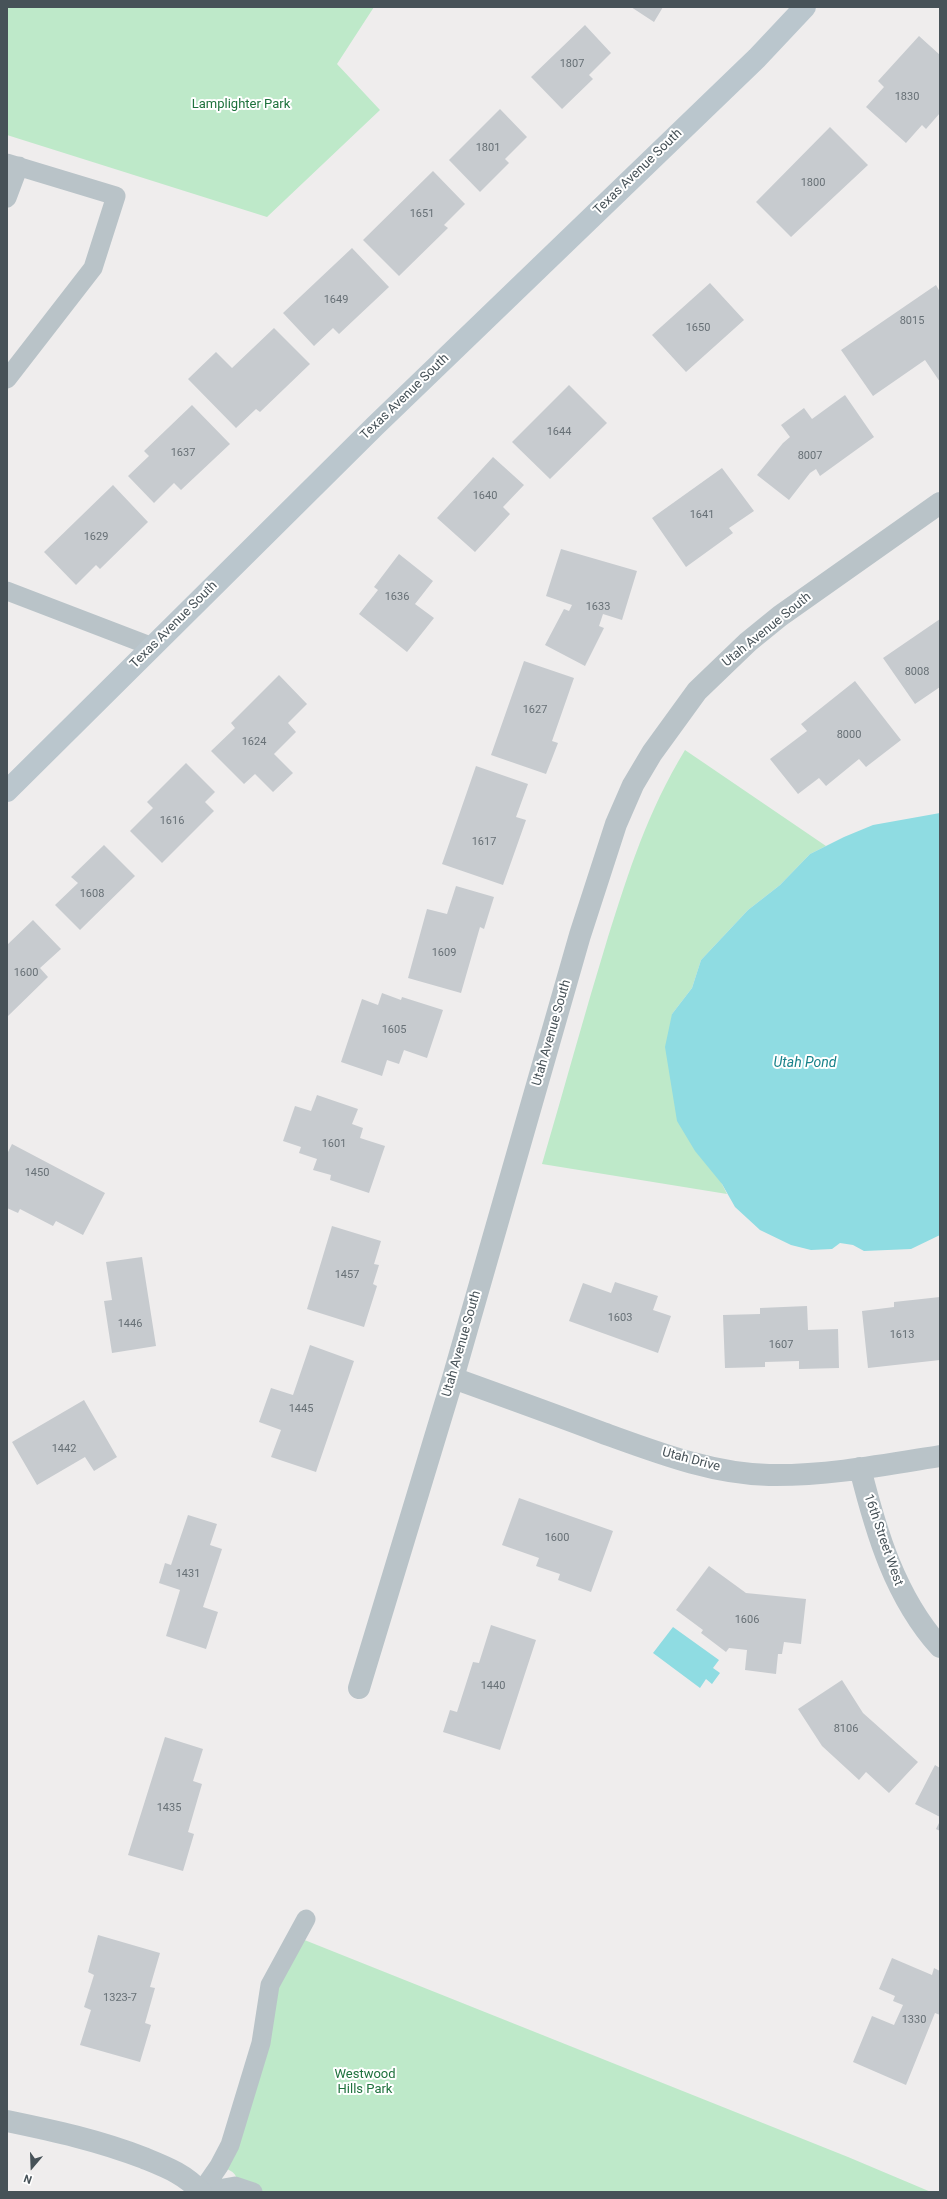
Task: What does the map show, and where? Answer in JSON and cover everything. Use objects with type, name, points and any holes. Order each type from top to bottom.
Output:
[{"type":"street","name":"Texas Avenue South","points":[[7,791],[381,420],[756,58],[805,7]]},
{"type":"street","name":"Utah Avenue South","points":[[359,1688],[453,1378],[580,935],[616,824],[633,785],[652,753],[697,691],[748,642],[780,616],[940,503]]},
{"type":"street","name":"Utah Drive","points":[[453,1378],[640,1446],[706,1466],[740,1473],[768,1475],[860,1468],[940,1456]]},
{"type":"street","name":"16th Street West","points":[[860,1468],[871,1510],[897,1584],[911,1611],[940,1647]]},
{"type":"street","points":[[7,2121],[80,2136],[114,2146],[172,2169],[188,2178],[201,2192]]},
{"type":"lane","points":[[7,198],[13,164],[116,196],[93,268],[7,379]]},
{"type":"lane","points":[[7,591],[153,647]]},
{"type":"lane","points":[[201,2192],[219,2166],[230,2145],[261,2042],[270,1985],[306,1919]]},
{"type":"lane","points":[[201,2192],[235,2186],[253,2192]]},
{"type":"green space","name":"Lamplighter Park","points":[[7,7],[374,7],[337,64],[380,110],[267,217],[7,135]]},
{"type":"green space","points":[[685,750],[826,846],[810,854],[780,885],[748,910],[701,960],[692,988],[672,1014],[722,1184],[727,1194],[542,1164],[599,965],[632,864],[640,841],[660,796]]},
{"type":"green space","name":"Westwood Hills Park","points":[[297,1937],[848,2157],[931,2192],[235,2192],[237,2181],[235,2174],[219,2166],[265,2021]]},
{"type":"water","name":"Utah Pond","points":[[940,813],[940,1235],[911,1249],[864,1251],[853,1245],[840,1243],[832,1249],[811,1250],[791,1245],[760,1230],[735,1207],[722,1184],[695,1151],[677,1121],[665,1047],[672,1014],[692,988],[701,960],[748,910],[780,885],[810,854],[844,837],[873,825]]},
{"type":"water","points":[[673,1627],[719,1660],[713,1668],[720,1673],[712,1684],[706,1679],[700,1688],[653,1653]]},
{"type":"building","points":[[631,7],[663,7],[654,22]]},
{"type":"building","points":[[585,25],[611,53],[589,75],[593,79],[562,109],[531,77]]},
{"type":"building","points":[[919,36],[940,55],[940,113],[926,129],[922,125],[906,143],[866,107],[884,87],[878,81]]},
{"type":"building","points":[[500,109],[527,137],[505,159],[509,163],[480,192],[449,160]]},
{"type":"building","points":[[830,127],[868,165],[791,237],[756,202]]},
{"type":"building","points":[[433,171],[465,204],[444,225],[448,228],[399,276],[363,240]]},
{"type":"building","points":[[352,248],[389,287],[339,334],[333,328],[314,346],[283,313]]},
{"type":"building","points":[[710,283],[744,320],[686,372],[652,335]]},
{"type":"building","points":[[936,285],[940,292],[940,382],[925,360],[873,396],[841,350]]},
{"type":"building","points":[[274,328],[310,364],[260,412],[256,409],[236,428],[188,379],[216,352],[232,368]]},
{"type":"building","points":[[569,385],[607,423],[550,479],[512,442]]},
{"type":"building","points":[[845,395],[874,437],[820,476],[816,469],[810,473],[789,500],[757,475],[783,443],[790,437],[781,425],[804,408],[812,419]]},
{"type":"building","points":[[192,405],[230,444],[181,490],[174,483],[154,503],[128,476],[149,456],[144,451]]},
{"type":"building","points":[[493,457],[524,485],[503,507],[510,514],[475,552],[437,518]]},
{"type":"building","points":[[722,468],[754,511],[729,528],[733,533],[686,567],[652,518]]},
{"type":"building","points":[[113,485],[148,522],[100,569],[96,565],[76,585],[44,552]]},
{"type":"building","points":[[561,549],[637,571],[622,620],[603,614],[599,626],[604,628],[585,666],[545,645],[564,609],[569,611],[572,605],[546,596]]},
{"type":"building","points":[[399,554],[433,581],[415,604],[434,618],[407,652],[359,614],[378,590],[374,587]]},
{"type":"building","points":[[940,619],[940,687],[915,704],[883,658]]},
{"type":"building","points":[[524,661],[574,678],[552,741],[558,743],[546,774],[491,755]]},
{"type":"building","points":[[279,675],[307,704],[288,723],[296,732],[274,754],[293,773],[273,792],[255,774],[244,784],[211,751],[235,728],[231,723]]},
{"type":"building","points":[[855,681],[901,740],[866,767],[859,759],[826,786],[819,778],[798,794],[770,759],[807,731],[801,724]]},
{"type":"building","points":[[186,763],[215,792],[205,802],[214,811],[162,863],[130,831],[153,808],[147,802]]},
{"type":"building","points":[[476,766],[528,784],[516,817],[526,820],[503,885],[442,864]]},
{"type":"building","points":[[104,845],[135,876],[80,930],[55,905],[78,883],[71,877]]},
{"type":"building","points":[[456,886],[494,897],[484,929],[480,927],[461,993],[408,978],[427,909],[447,914]]},
{"type":"building","points":[[33,920],[61,949],[40,968],[48,977],[7,1017],[7,945]]},
{"type":"building","points":[[382,993],[401,1000],[402,997],[443,1010],[427,1058],[404,1050],[399,1064],[387,1060],[382,1076],[341,1062],[362,999],[378,1005]]},
{"type":"building","points":[[317,1095],[358,1109],[352,1124],[363,1128],[360,1138],[385,1146],[369,1193],[330,1180],[331,1175],[313,1170],[317,1159],[299,1153],[301,1147],[283,1141],[295,1106],[311,1111]]},
{"type":"building","points":[[12,1144],[105,1193],[83,1235],[56,1221],[53,1226],[20,1209],[18,1213],[7,1208],[7,1154]]},
{"type":"building","points":[[332,1226],[381,1241],[374,1264],[379,1265],[373,1284],[377,1286],[364,1327],[307,1309]]},
{"type":"building","points":[[142,1257],[156,1346],[112,1353],[104,1301],[112,1300],[106,1262]]},
{"type":"building","points":[[615,1282],[658,1296],[653,1310],[671,1316],[658,1353],[569,1321],[583,1283],[611,1293]]},
{"type":"building","points":[[940,1297],[940,1360],[868,1368],[862,1311],[894,1307],[894,1302]]},
{"type":"building","points":[[807,1306],[808,1330],[838,1329],[839,1368],[799,1369],[799,1361],[765,1362],[765,1367],[725,1368],[723,1315],[760,1314],[760,1308]]},
{"type":"building","points":[[310,1345],[354,1361],[316,1472],[271,1457],[281,1430],[259,1422],[271,1388],[293,1395]]},
{"type":"building","points":[[84,1400],[117,1457],[94,1471],[85,1457],[37,1485],[12,1442]]},
{"type":"building","points":[[519,1498],[613,1531],[591,1592],[558,1580],[560,1574],[536,1566],[539,1558],[502,1545]]},
{"type":"building","points":[[188,1515],[217,1524],[210,1545],[222,1549],[203,1607],[218,1612],[206,1649],[166,1636],[180,1590],[159,1583],[165,1563],[171,1565]]},
{"type":"building","points":[[709,1566],[746,1593],[806,1599],[801,1644],[784,1642],[782,1654],[778,1654],[776,1674],[745,1670],[747,1650],[729,1648],[726,1652],[701,1633],[703,1630],[676,1610]]},
{"type":"building","points":[[491,1625],[536,1640],[500,1750],[443,1732],[450,1710],[457,1712],[473,1662],[479,1663]]},
{"type":"building","points":[[842,1680],[863,1713],[918,1762],[889,1793],[866,1772],[859,1780],[822,1746],[798,1709]]},
{"type":"building","points":[[165,1737],[203,1749],[193,1781],[202,1784],[188,1832],[194,1834],[183,1871],[128,1855]]},
{"type":"building","points":[[935,1765],[940,1768],[940,1817],[915,1804]]},
{"type":"building","points":[[940,1821],[940,1831],[936,1829]]},
{"type":"building","points":[[98,1935],[160,1953],[150,1987],[155,1988],[145,2023],[151,2025],[140,2062],[80,2045],[91,2010],[84,2007],[94,1975],[88,1972]]},
{"type":"building","points":[[892,1958],[932,1975],[934,1968],[940,1971],[940,2015],[935,2013],[906,2085],[853,2062],[872,2016],[894,2025],[903,2005],[893,2001],[895,1996],[879,1989]]}]
